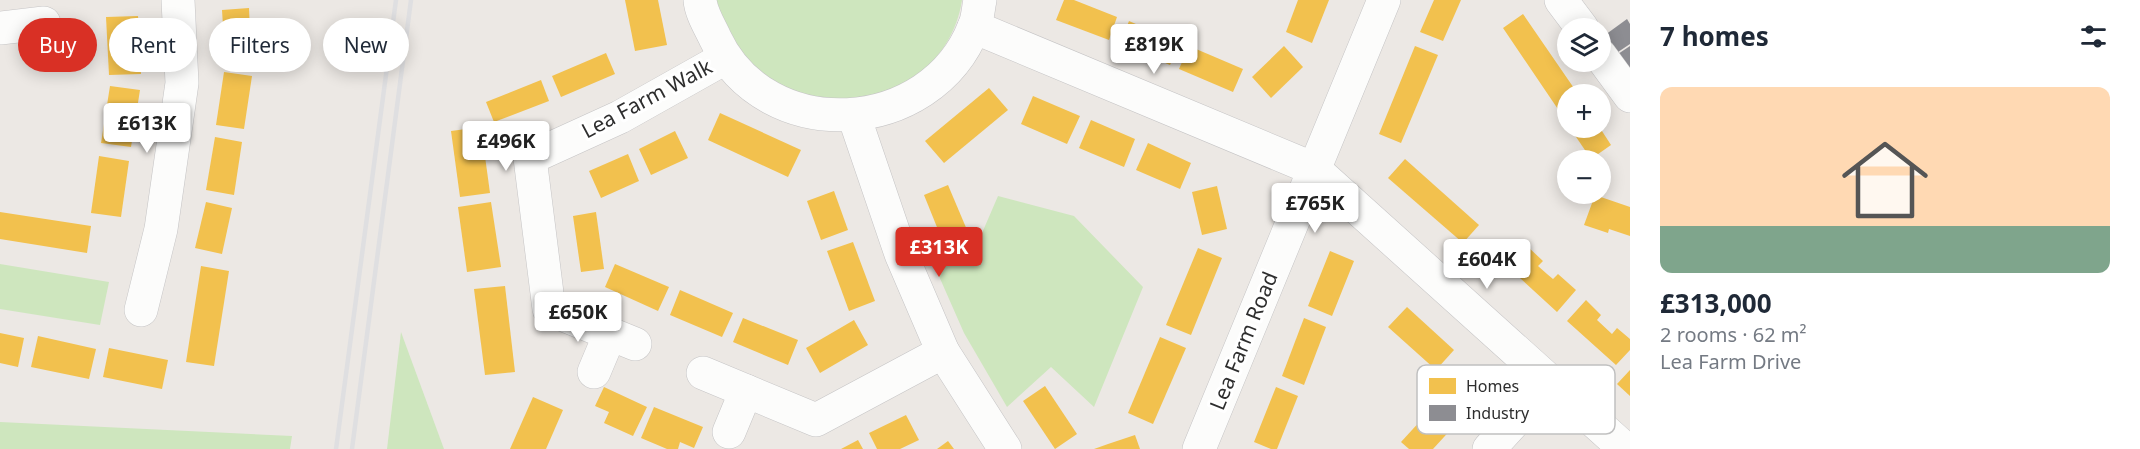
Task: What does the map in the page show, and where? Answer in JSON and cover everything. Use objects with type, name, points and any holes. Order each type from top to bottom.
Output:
[{"type":"street","points":[[141,310],[167,194],[182,83],[178,0]]},
{"type":"street","points":[[700,0],[725,58],[750,84],[782,103],[817,114],[854,116],[892,107],[927,88],[955,61],[977,13],[1314,170],[1533,365]]},
{"type":"street","name":"Lea Farm Road","points":[[1200,449],[1384,0]]},
{"type":"street","points":[[1561,0],[1574,18]]},
{"type":"street","points":[[0,28],[18,26]]},
{"type":"street","name":"Lea Farm Walk","points":[[594,372],[623,339],[549,309],[530,159],[620,117],[725,58]]},
{"type":"street","points":[[1611,70],[1630,96]]},
{"type":"street","points":[[854,116],[901,254],[943,352],[1005,449]]},
{"type":"street","points":[[703,373],[816,420],[943,352]]},
{"type":"street","points":[[729,432],[746,391]]},
{"type":"street","points":[[1489,449],[1503,434]]},
{"type":"street","points":[[1609,434],[1625,449]]},
{"type":"green space","points":[[714,0],[962,0],[953,32],[936,58],[913,78],[886,92],[856,100],[825,101],[794,94],[765,80],[747,64],[734,44]]},
{"type":"green space","points":[[998,196],[1074,216],[1143,287],[1094,407],[1051,367],[1007,407],[964,333],[931,258],[979,240]]},
{"type":"green space","points":[[0,264],[109,282],[100,325],[0,309]]},
{"type":"green space","points":[[401,332],[444,449],[387,449]]},
{"type":"green space","points":[[0,422],[292,436],[290,449],[0,449]]},
{"type":"building: Homes","points":[[625,0],[658,0],[667,45],[635,51]]},
{"type":"building: Homes","points":[[1064,0],[1074,0],[1117,17],[1109,40],[1056,20]]},
{"type":"building: Homes","points":[[1298,0],[1329,0],[1312,43],[1286,32]]},
{"type":"building: Homes","points":[[1434,0],[1461,0],[1443,41],[1420,32]]},
{"type":"building: Homes","points":[[249,8],[249,18],[223,18],[222,10]]},
{"type":"building: Homes","points":[[1523,14],[1557,63],[1557,72],[1563,72],[1571,84],[1557,84],[1557,108],[1503,28]]},
{"type":"building: Homes","points":[[138,16],[138,18],[109,18],[109,72],[141,72],[141,74],[109,75],[106,17]]},
{"type":"building: Homes","points":[[1129,21],[1180,43],[1170,65],[1120,44]]},
{"type":"building: Homes","points":[[1189,46],[1243,69],[1233,92],[1179,69]]},
{"type":"building: Homes","points":[[1284,46],[1303,67],[1271,98],[1252,77]]},
{"type":"building: Homes","points":[[1415,46],[1438,55],[1401,143],[1379,134]]},
{"type":"building: Homes","points":[[606,53],[615,74],[561,97],[552,76]]},
{"type":"building: Homes","points":[[224,72],[252,76],[244,129],[216,125]]},
{"type":"building: Homes","points":[[541,80],[549,101],[494,122],[486,102]]},
{"type":"building: Homes","points":[[110,86],[140,90],[131,147],[101,143]]},
{"type":"building: Homes","points":[[989,88],[1008,110],[944,163],[925,141]]},
{"type":"building: Homes","points":[[1033,96],[1080,116],[1067,144],[1021,124]]},
{"type":"building: Homes","points":[[720,113],[801,150],[788,177],[708,140]]},
{"type":"building: Homes","points":[[1091,120],[1135,139],[1124,167],[1079,148]]},
{"type":"building: Homes","points":[[481,127],[490,193],[460,197],[451,131]]},
{"type":"building: Homes","points":[[675,131],[688,158],[651,175],[639,149]]},
{"type":"building: Homes","points":[[215,137],[242,142],[234,195],[206,190]]},
{"type":"building: Homes","points":[[1577,138],[1606,138],[1611,145],[1604,150],[1585,150]]},
{"type":"building: Homes","points":[[1148,143],[1191,163],[1180,189],[1136,170]]},
{"type":"building: Homes","points":[[628,154],[639,181],[601,198],[589,171]]},
{"type":"building: Homes","points":[[99,156],[129,161],[121,217],[91,213]]},
{"type":"building: Homes","points":[[1405,159],[1479,225],[1463,243],[1388,178]]},
{"type":"building: Homes","points":[[948,185],[970,237],[945,247],[924,195]]},
{"type":"building: Homes","points":[[1217,186],[1227,229],[1202,235],[1192,192]]},
{"type":"building: Homes","points":[[834,191],[848,230],[821,240],[807,201]]},
{"type":"building: Homes","points":[[1611,200],[1630,207],[1630,236],[1609,229],[1608,233],[1584,225],[1592,204],[1611,204]]},
{"type":"building: Homes","points":[[206,202],[232,208],[222,254],[195,248]]},
{"type":"building: Homes","points":[[491,202],[501,267],[467,272],[458,207]]},
{"type":"building: Homes","points":[[0,212],[91,226],[87,253],[0,239]]},
{"type":"building: Homes","points":[[596,212],[604,269],[581,272],[573,216]]},
{"type":"building: Homes","points":[[853,242],[875,301],[849,311],[827,251]]},
{"type":"building: Homes","points":[[1527,246],[1543,261],[1538,266],[1553,279],[1558,274],[1576,290],[1557,312],[1508,267]]},
{"type":"building: Homes","points":[[1198,248],[1222,258],[1191,335],[1166,325]]},
{"type":"building: Homes","points":[[1330,251],[1354,261],[1332,316],[1308,306]]},
{"type":"building: Homes","points":[[615,264],[669,287],[658,311],[605,287]]},
{"type":"building: Homes","points":[[201,266],[229,271],[214,366],[186,362]]},
{"type":"building: Homes","points":[[505,286],[515,372],[485,375],[474,289]]},
{"type":"building: Homes","points":[[680,290],[733,313],[722,337],[670,315]]},
{"type":"building: Homes","points":[[1586,300],[1601,315],[1597,320],[1612,334],[1617,328],[1630,339],[1630,350],[1616,365],[1567,321]]},
{"type":"building: Homes","points":[[1407,307],[1454,350],[1440,365],[1430,365],[1388,327]]},
{"type":"building: Homes","points":[[743,318],[798,340],[788,365],[733,342]]},
{"type":"building: Homes","points":[[1304,318],[1326,327],[1304,385],[1282,376]]},
{"type":"building: Homes","points":[[854,320],[868,345],[820,373],[806,348]]},
{"type":"building: Homes","points":[[0,333],[24,338],[18,367],[0,363]]},
{"type":"building: Homes","points":[[38,336],[96,349],[89,379],[31,367]]},
{"type":"building: Homes","points":[[1160,337],[1186,348],[1153,424],[1128,413]]},
{"type":"building: Homes","points":[[109,348],[168,360],[162,389],[103,377]]},
{"type":"building: Homes","points":[[1630,370],[1630,396],[1617,384]]},
{"type":"building: Homes","points":[[1045,386],[1077,434],[1055,449],[1023,401]]},
{"type":"building: Homes","points":[[604,387],[647,407],[633,436],[604,423],[609,412],[595,406]]},
{"type":"building: Homes","points":[[1276,387],[1298,396],[1277,449],[1271,449],[1254,442]]},
{"type":"building: Homes","points":[[533,397],[563,410],[546,449],[510,449]]},
{"type":"building: Homes","points":[[654,407],[703,427],[694,448],[680,442],[678,449],[667,449],[641,438]]},
{"type":"building: Homes","points":[[906,415],[919,440],[900,449],[877,449],[869,433]]},
{"type":"building: Homes","points":[[1417,425],[1417,434],[1447,434],[1433,449],[1409,449],[1401,442]]},
{"type":"building: Homes","points":[[1135,435],[1140,449],[1094,449],[1108,444]]},
{"type":"building: Homes","points":[[858,440],[863,449],[841,449]]},
{"type":"building: Homes","points":[[948,441],[954,449],[937,449]]},
{"type":"building: Industry","points":[[1627,19],[1630,24],[1630,44],[1618,52],[1611,43],[1611,31]]},
{"type":"building: Industry","points":[[1630,46],[1630,70],[1618,54]]},
{"type":"railway","points":[[336,449],[396,0]]},
{"type":"railway","points":[[352,449],[411,0]]}]
